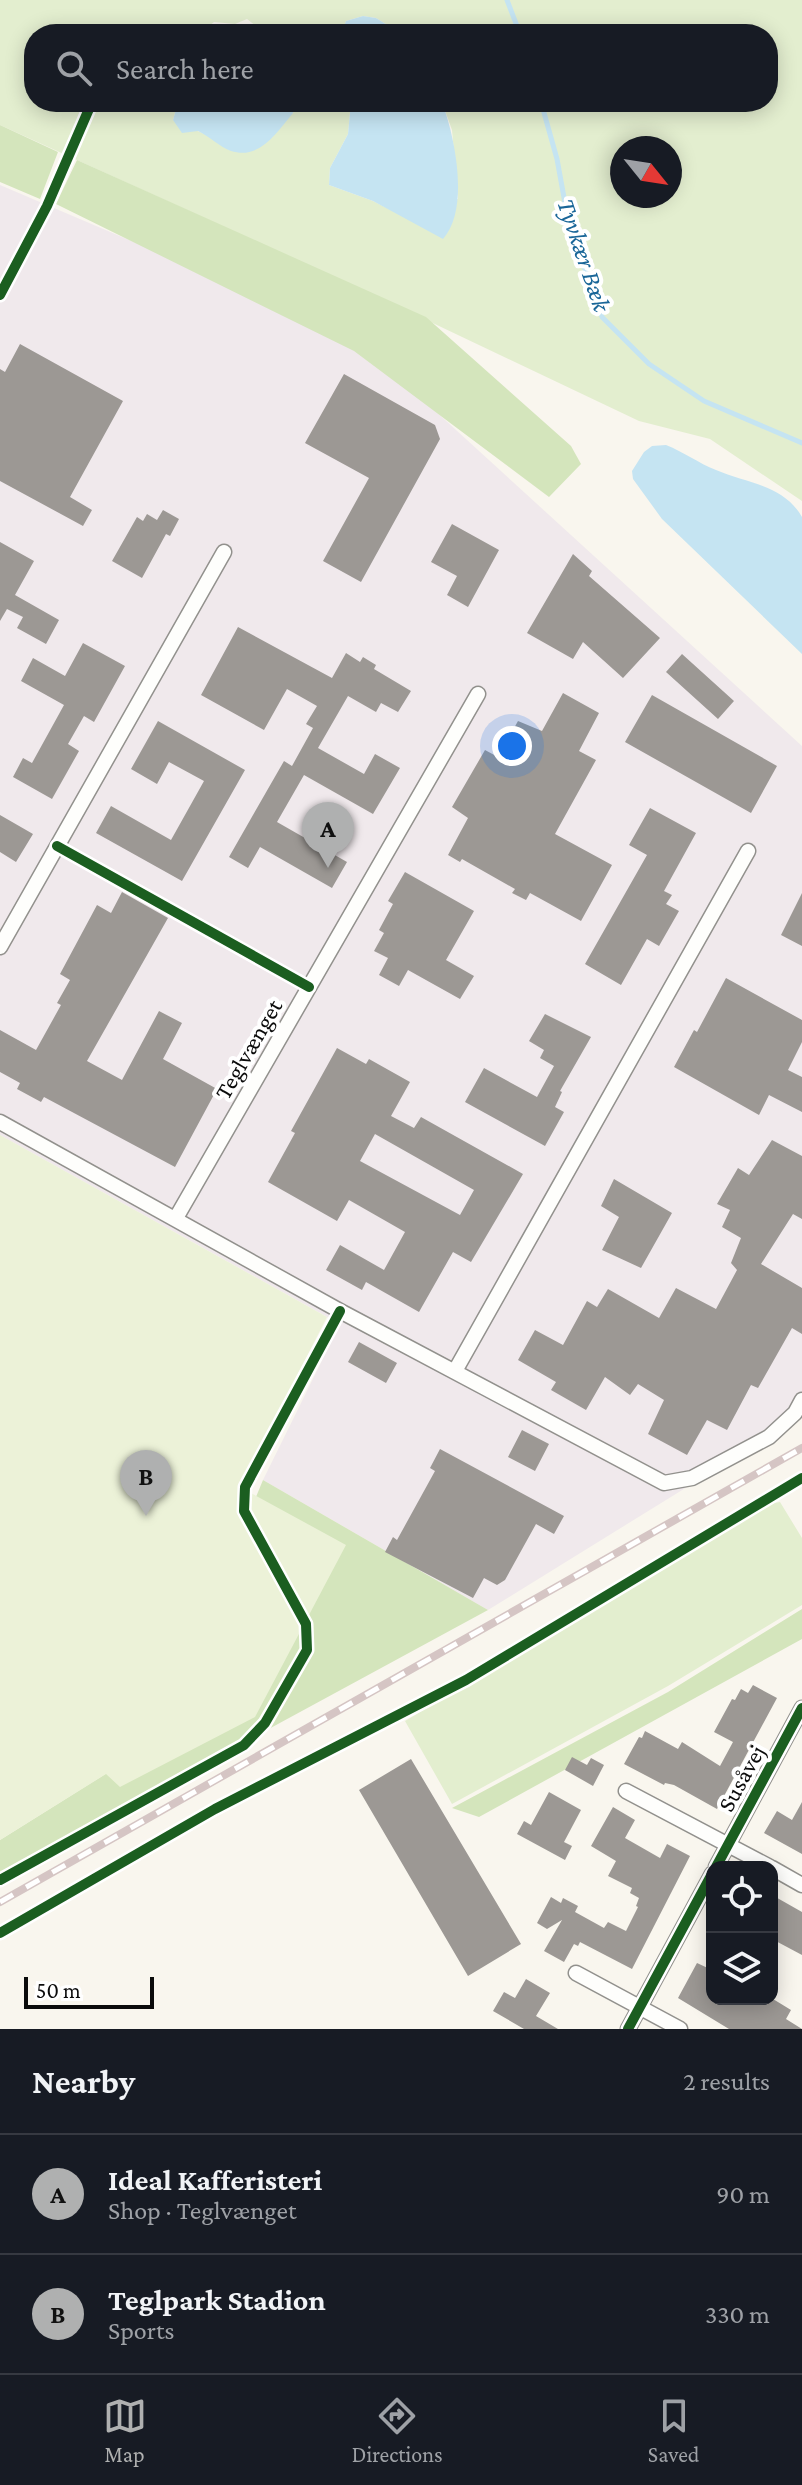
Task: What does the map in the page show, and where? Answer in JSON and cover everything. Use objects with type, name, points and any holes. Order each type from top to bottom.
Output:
[{"type":"street","points":[[0,947],[224,552]]},
{"type":"street","name":"Teglvænget","points":[[176,1218],[478,694]]},
{"type":"street","points":[[455,1371],[748,851]]},
{"type":"street","points":[[0,1122],[340,1311],[664,1483],[692,1478],[769,1437],[795,1413],[802,1400]]},
{"type":"street","name":"Susåvej","points":[[719,1861],[802,1708]]},
{"type":"street","name":"Susåvej","points":[[626,1791],[758,1861]]},
{"type":"street","name":"Susåvej","points":[[778,1872],[802,1885]]},
{"type":"street","points":[[628,2029],[706,1885]]},
{"type":"street","points":[[576,1973],[680,2029]]},
{"type":"shaded area","points":[[0,185],[352,335],[802,746],[802,1416],[488,1610],[263,1480],[340,1324],[0,1135]]},
{"type":"green space","points":[[0,0],[802,0],[802,501],[710,439],[639,421],[378,297],[0,125]],"holes":[[[363,16],[376,18],[386,24],[778,24],[778,112],[446,112],[452,130],[458,199],[407,218],[373,201],[329,185],[330,168],[348,134],[350,112],[293,112],[229,150],[211,137],[173,120],[175,112],[24,112],[24,24],[235,24],[247,19],[253,24],[345,24]]]},
{"type":"green space","points":[[0,125],[58,152],[40,199],[0,182]]},
{"type":"green space","points":[[77,160],[426,317],[571,446],[581,464],[549,497],[354,351],[56,204]]},
{"type":"green space","points":[[0,1135],[327,1317],[240,1487],[346,1545],[255,1717],[120,1787],[106,1774],[0,1840]]},
{"type":"green space","points":[[263,1480],[488,1610],[0,1875],[0,1840],[107,1773],[251,1509]]},
{"type":"green space","points":[[780,1502],[802,1538],[802,1605],[668,1686],[452,1804],[405,1721]]},
{"type":"green space","points":[[802,1609],[802,1639],[479,1817],[452,1808],[668,1692]]},
{"type":"water","points":[[363,16],[376,18],[386,24],[345,24]]},
{"type":"water","points":[[175,112],[293,113],[266,143],[251,152],[241,153],[227,149],[198,131],[182,133],[173,120]]},
{"type":"water","points":[[350,112],[445,112],[455,153],[458,192],[451,226],[443,239],[373,201],[329,185],[330,168],[348,134]]},
{"type":"water","points":[[666,445],[709,467],[775,491],[802,517],[802,654],[662,519],[633,479],[632,471],[644,452],[652,446]]},
{"type":"building","points":[[20,344],[123,401],[70,497],[92,510],[83,526],[0,481],[0,369],[5,372]]},
{"type":"building","points":[[344,374],[435,425],[440,439],[361,582],[323,561],[369,478],[305,443]]},
{"type":"building","points":[[163,510],[179,519],[170,536],[166,534],[142,578],[112,561],[137,517],[143,521],[147,514],[157,520]]},
{"type":"building","points":[[452,524],[499,550],[468,607],[447,595],[457,576],[431,562]]},
{"type":"building","points":[[0,542],[34,561],[15,595],[59,620],[46,644],[17,628],[23,617],[7,609],[0,621]]},
{"type":"building","points":[[573,554],[592,571],[589,576],[660,638],[623,678],[583,642],[573,659],[527,633]]},
{"type":"building","points":[[238,627],[332,678],[346,653],[360,662],[363,657],[376,665],[374,669],[411,691],[398,712],[381,703],[376,712],[348,696],[318,748],[364,774],[375,754],[400,768],[373,814],[304,775],[277,822],[347,862],[332,888],[260,847],[248,868],[229,857],[284,761],[292,766],[313,728],[306,724],[317,706],[287,689],[264,730],[201,695]]},
{"type":"building","points":[[83,643],[125,666],[94,722],[84,716],[68,744],[79,751],[52,799],[13,777],[23,758],[32,763],[64,705],[21,681],[33,658],[65,676]]},
{"type":"building","points":[[682,654],[734,701],[718,719],[666,672]]},
{"type":"building","points":[[563,693],[599,713],[579,751],[596,760],[555,834],[612,865],[581,921],[530,893],[526,900],[512,893],[515,889],[462,859],[460,862],[448,855],[468,818],[452,807],[485,750],[498,757],[518,721],[542,731]]},
{"type":"building","points":[[652,695],[777,766],[751,813],[625,742]]},
{"type":"building","points":[[158,721],[245,770],[182,881],[96,833],[111,806],[171,840],[204,781],[169,762],[157,784],[131,769]]},
{"type":"building","points":[[650,808],[696,833],[664,891],[672,895],[666,904],[679,911],[659,946],[647,939],[621,985],[585,964],[647,855],[629,845]]},
{"type":"building","points":[[0,815],[33,834],[16,862],[0,852]]},
{"type":"building","points":[[405,872],[474,911],[446,960],[474,976],[460,999],[408,970],[399,986],[379,975],[388,958],[374,951],[384,933],[379,930],[393,904],[388,901]]},
{"type":"building","points":[[122,892],[168,918],[87,1061],[122,1080],[159,1011],[182,1023],[163,1059],[217,1089],[175,1167],[44,1097],[41,1102],[17,1089],[20,1083],[0,1072],[0,1030],[36,1050],[61,1005],[57,1003],[70,980],[60,974],[97,905],[111,913]]},
{"type":"building","points":[[802,893],[802,946],[781,935]]},
{"type":"building","points":[[726,978],[802,1020],[802,1042],[788,1070],[802,1077],[802,1112],[769,1095],[759,1115],[674,1067]]},
{"type":"building","points":[[545,1014],[591,1037],[560,1091],[555,1107],[564,1112],[545,1146],[465,1102],[484,1068],[537,1097],[554,1066],[540,1058],[544,1050],[529,1041]]},
{"type":"building","points":[[337,1048],[366,1064],[369,1059],[410,1082],[391,1116],[414,1128],[421,1117],[523,1174],[471,1262],[453,1252],[419,1312],[366,1282],[362,1290],[326,1270],[340,1245],[384,1270],[405,1232],[349,1200],[337,1221],[268,1182],[295,1133],[291,1131]],"holes":[[[375,1134],[474,1190],[460,1215],[360,1161]]]},
{"type":"building","points":[[772,1140],[802,1156],[802,1219],[793,1214],[761,1264],[802,1288],[802,1334],[792,1328],[758,1388],[751,1385],[727,1430],[707,1420],[687,1455],[648,1434],[664,1400],[638,1384],[630,1395],[605,1377],[586,1410],[551,1390],[556,1382],[518,1360],[535,1330],[563,1345],[587,1301],[597,1307],[608,1289],[659,1318],[676,1288],[716,1309],[737,1270],[731,1263],[741,1238],[722,1227],[730,1210],[717,1204],[738,1168],[749,1175]]},
{"type":"building","points":[[614,1179],[672,1213],[641,1268],[602,1250],[619,1217],[601,1206]]},
{"type":"building","points":[[359,1342],[397,1363],[386,1383],[348,1362]]},
{"type":"building","points":[[522,1430],[549,1444],[535,1471],[508,1457]]},
{"type":"building","points":[[440,1449],[564,1516],[554,1534],[536,1524],[505,1580],[497,1585],[484,1578],[473,1598],[385,1552],[393,1537],[397,1540],[435,1471],[430,1468]]},
{"type":"building","points":[[753,1685],[777,1698],[717,1809],[674,1785],[664,1785],[624,1764],[645,1731],[678,1749],[682,1742],[720,1766],[733,1742],[714,1732],[732,1699],[735,1700],[741,1689],[748,1693]]},
{"type":"building","points":[[572,1757],[587,1765],[591,1758],[604,1765],[593,1786],[565,1770]]},
{"type":"building","points":[[411,1759],[521,1944],[468,1976],[359,1790]]},
{"type":"building","points":[[549,1792],[581,1810],[564,1842],[572,1846],[565,1860],[517,1834],[524,1821],[531,1825]]},
{"type":"building","points":[[802,1802],[802,1854],[764,1833],[777,1811],[792,1820]]},
{"type":"building","points":[[613,1807],[635,1820],[625,1838],[660,1858],[667,1844],[690,1856],[632,1969],[580,1942],[578,1946],[574,1944],[564,1962],[544,1951],[562,1920],[547,1929],[537,1923],[551,1897],[561,1903],[563,1898],[578,1906],[575,1912],[604,1928],[608,1922],[626,1931],[639,1898],[630,1893],[632,1888],[608,1876],[616,1861],[591,1846]]},
{"type":"building","points":[[778,1898],[802,1912],[802,1955],[778,1942]]},
{"type":"building","points":[[697,1963],[706,1967],[706,2005],[778,2005],[778,2002],[791,2010],[786,2019],[802,2029],[729,2029],[678,1998]]},
{"type":"building","points":[[526,1979],[550,1993],[536,2016],[558,2029],[524,2029],[493,2011],[504,1992],[515,1998]]},
{"type":"waterway","name":"Tyvkær Bæk","points":[[507,0],[516,24]]},
{"type":"waterway","name":"Tyvkær Bæk","points":[[544,112],[557,159],[569,225],[602,317],[649,364],[704,401],[802,443]]},
{"type":"railway","points":[[0,1902],[802,1448]]},
{"type":"cycle path","points":[[0,295],[47,206],[88,112]]},
{"type":"cycle path","points":[[57,846],[309,987]]},
{"type":"cycle path","points":[[0,1880],[244,1745],[265,1723],[307,1650],[306,1624],[244,1511],[245,1487],[340,1311]]},
{"type":"cycle path","points":[[0,1933],[215,1809],[466,1680],[802,1478]]},
{"type":"cycle path","points":[[719,1861],[802,1708]]},
{"type":"cycle path","points":[[628,2029],[706,1885]]},
{"type":"place","name":"Ideal Kafferisteri","points":[[328,868]]},
{"type":"place","name":"Teglpark Stadion","points":[[146,1516]]}]
